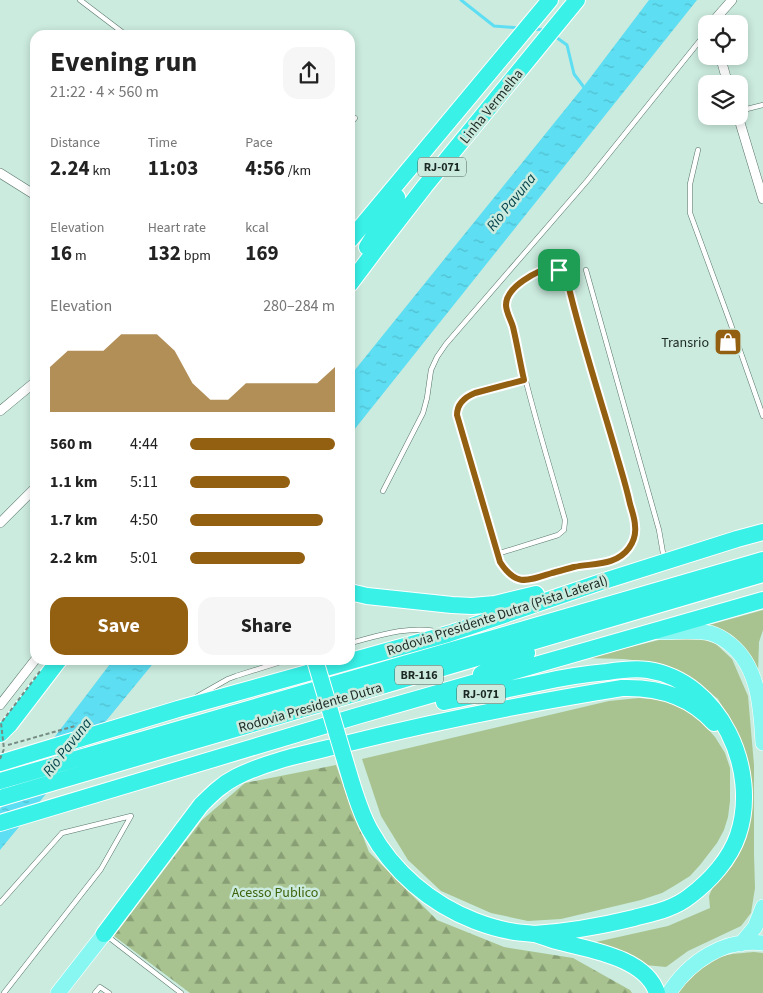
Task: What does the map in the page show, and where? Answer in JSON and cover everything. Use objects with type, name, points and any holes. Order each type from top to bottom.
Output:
[{"type":"highway","name":"Linha Vermelha","points":[[422,154],[550,0]]},
{"type":"highway","name":"Linha Vermelha","points":[[355,277],[413,202],[577,0]]},
{"type":"highway","points":[[355,234],[422,154]]},
{"type":"highway","points":[[355,268],[422,154]]},
{"type":"highway","name":"Rodovia Presidente Dutra (Pista Lateral)","points":[[355,660],[448,634],[607,580],[763,532]]},
{"type":"highway","name":"Rodovia Presidente Dutra","points":[[0,781],[763,560]]},
{"type":"highway","name":"Rodovia Presidente Dutra","points":[[0,798],[763,574]]},
{"type":"highway","points":[[355,593],[452,605],[484,606],[589,581],[607,580]]},
{"type":"highway","points":[[463,686],[478,675],[543,646],[677,605],[729,584]]},
{"type":"highway","name":"BR-116","points":[[0,823],[357,716],[763,600]]},
{"type":"highway","points":[[2,740],[10,724],[55,665]]},
{"type":"highway","name":"RJ-071","points":[[316,665],[362,814],[376,841],[395,866],[420,890],[444,907],[499,929],[534,934],[590,949],[623,961],[636,967],[644,974],[656,988],[657,993]]},
{"type":"highway","name":"Rodovia Presidente Dutra (Pista Lateral)","points":[[0,761],[336,665]]},
{"type":"highway","name":"RJ-071","points":[[357,716],[437,703],[578,675],[628,669],[648,670],[666,675],[696,691],[717,714],[736,748],[744,787],[743,819],[732,849],[724,862],[688,898],[663,911],[594,927],[534,934]]},
{"type":"highway","points":[[104,934],[201,805],[219,787],[238,776],[284,759],[460,717],[622,688],[646,688],[678,698],[695,707],[710,719],[736,748]]},
{"type":"main road","points":[[650,632],[710,633],[718,636],[738,650],[748,664],[756,685],[763,743]]},
{"type":"main road","points":[[741,944],[755,927],[763,907]]},
{"type":"main road","points":[[58,993],[104,934]]},
{"type":"main road","points":[[669,993],[677,980],[705,956],[722,948],[741,944],[763,943]]},
{"type":"street","points":[[719,15],[732,0]]},
{"type":"street","points":[[741,125],[763,199]]},
{"type":"street","points":[[0,173],[30,192]]},
{"type":"street","points":[[0,411],[30,386]]},
{"type":"street","points":[[0,523],[30,493]]},
{"type":"street","points":[[0,705],[31,665]]},
{"type":"lane","points":[[80,0],[119,30]]},
{"type":"lane","points":[[383,491],[423,413],[431,370],[446,344],[587,181],[698,43]]},
{"type":"lane","points":[[748,109],[763,105]]},
{"type":"lane","points":[[698,150],[690,184],[690,213],[763,416]]},
{"type":"lane","points":[[497,554],[558,535],[564,530],[565,520],[524,380],[506,306],[507,300],[515,288],[529,277],[552,268],[559,270],[568,284],[627,489],[635,532],[629,548],[616,559],[575,567],[535,578],[516,579],[509,574],[500,562],[497,554],[457,415],[457,410],[459,404],[475,393],[524,380]]},
{"type":"lane","points":[[586,270],[659,530],[664,562]]},
{"type":"lane","points":[[607,562],[607,580]]},
{"type":"lane","points":[[355,642],[413,629],[424,629],[448,634]]},
{"type":"lane","points":[[178,709],[228,679],[271,665]]},
{"type":"lane","points":[[0,903],[62,833],[132,816],[101,869],[4,993]]},
{"type":"lane","points":[[104,934],[181,993]]},
{"type":"lane","points":[[95,993],[100,987],[109,993]]},
{"type":"path","points":[[0,761],[4,749],[1,723],[41,670]]},
{"type":"path","points":[[2,740],[53,732]]},
{"type":"green space","points":[[763,610],[763,630],[759,642],[758,673],[745,648],[727,634],[709,625]]},
{"type":"green space","points":[[696,637],[716,644],[732,659],[748,696],[754,765],[755,888],[751,913],[741,926],[688,951],[666,967],[645,965],[596,942],[668,926],[710,908],[709,896],[714,884],[741,847],[748,765],[740,739],[718,699],[690,677],[657,663],[624,659],[586,658],[667,638]]},
{"type":"green space","points":[[639,698],[660,700],[680,706],[699,719],[715,737],[725,753],[730,768],[728,817],[717,843],[690,876],[662,893],[641,900],[561,919],[528,921],[491,913],[441,891],[408,860],[381,816],[362,759],[609,701]]},
{"type":"green space","name":"Acesso Publico","points":[[336,765],[369,852],[437,920],[504,947],[573,958],[630,990],[632,993],[190,993],[114,936],[202,820],[245,783]]},
{"type":"green space","points":[[754,952],[763,953],[763,993],[678,993],[686,981],[720,957]]},
{"type":"water","name":"Rio Pavuna","points":[[649,0],[697,0],[355,429],[355,370],[584,86]]},
{"type":"water","name":"Rio Pavuna","points":[[109,665],[152,665],[0,850],[0,809]]},
{"type":"waterway","points":[[461,0],[494,26],[519,28]]},
{"type":"waterway","points":[[532,29],[546,30]]},
{"type":"waterway","points":[[553,35],[567,45],[574,74],[586,90]]},
{"type":"place","name":"Transrio","points":[[728,342]]},
{"type":"route","points":[[552,268],[559,270],[568,284],[627,489],[635,532],[629,548],[616,559],[523,580],[516,579],[509,574],[500,562],[457,410],[459,404],[464,399],[475,393],[524,380],[506,306],[507,300],[515,288],[529,277],[552,268]]}]
